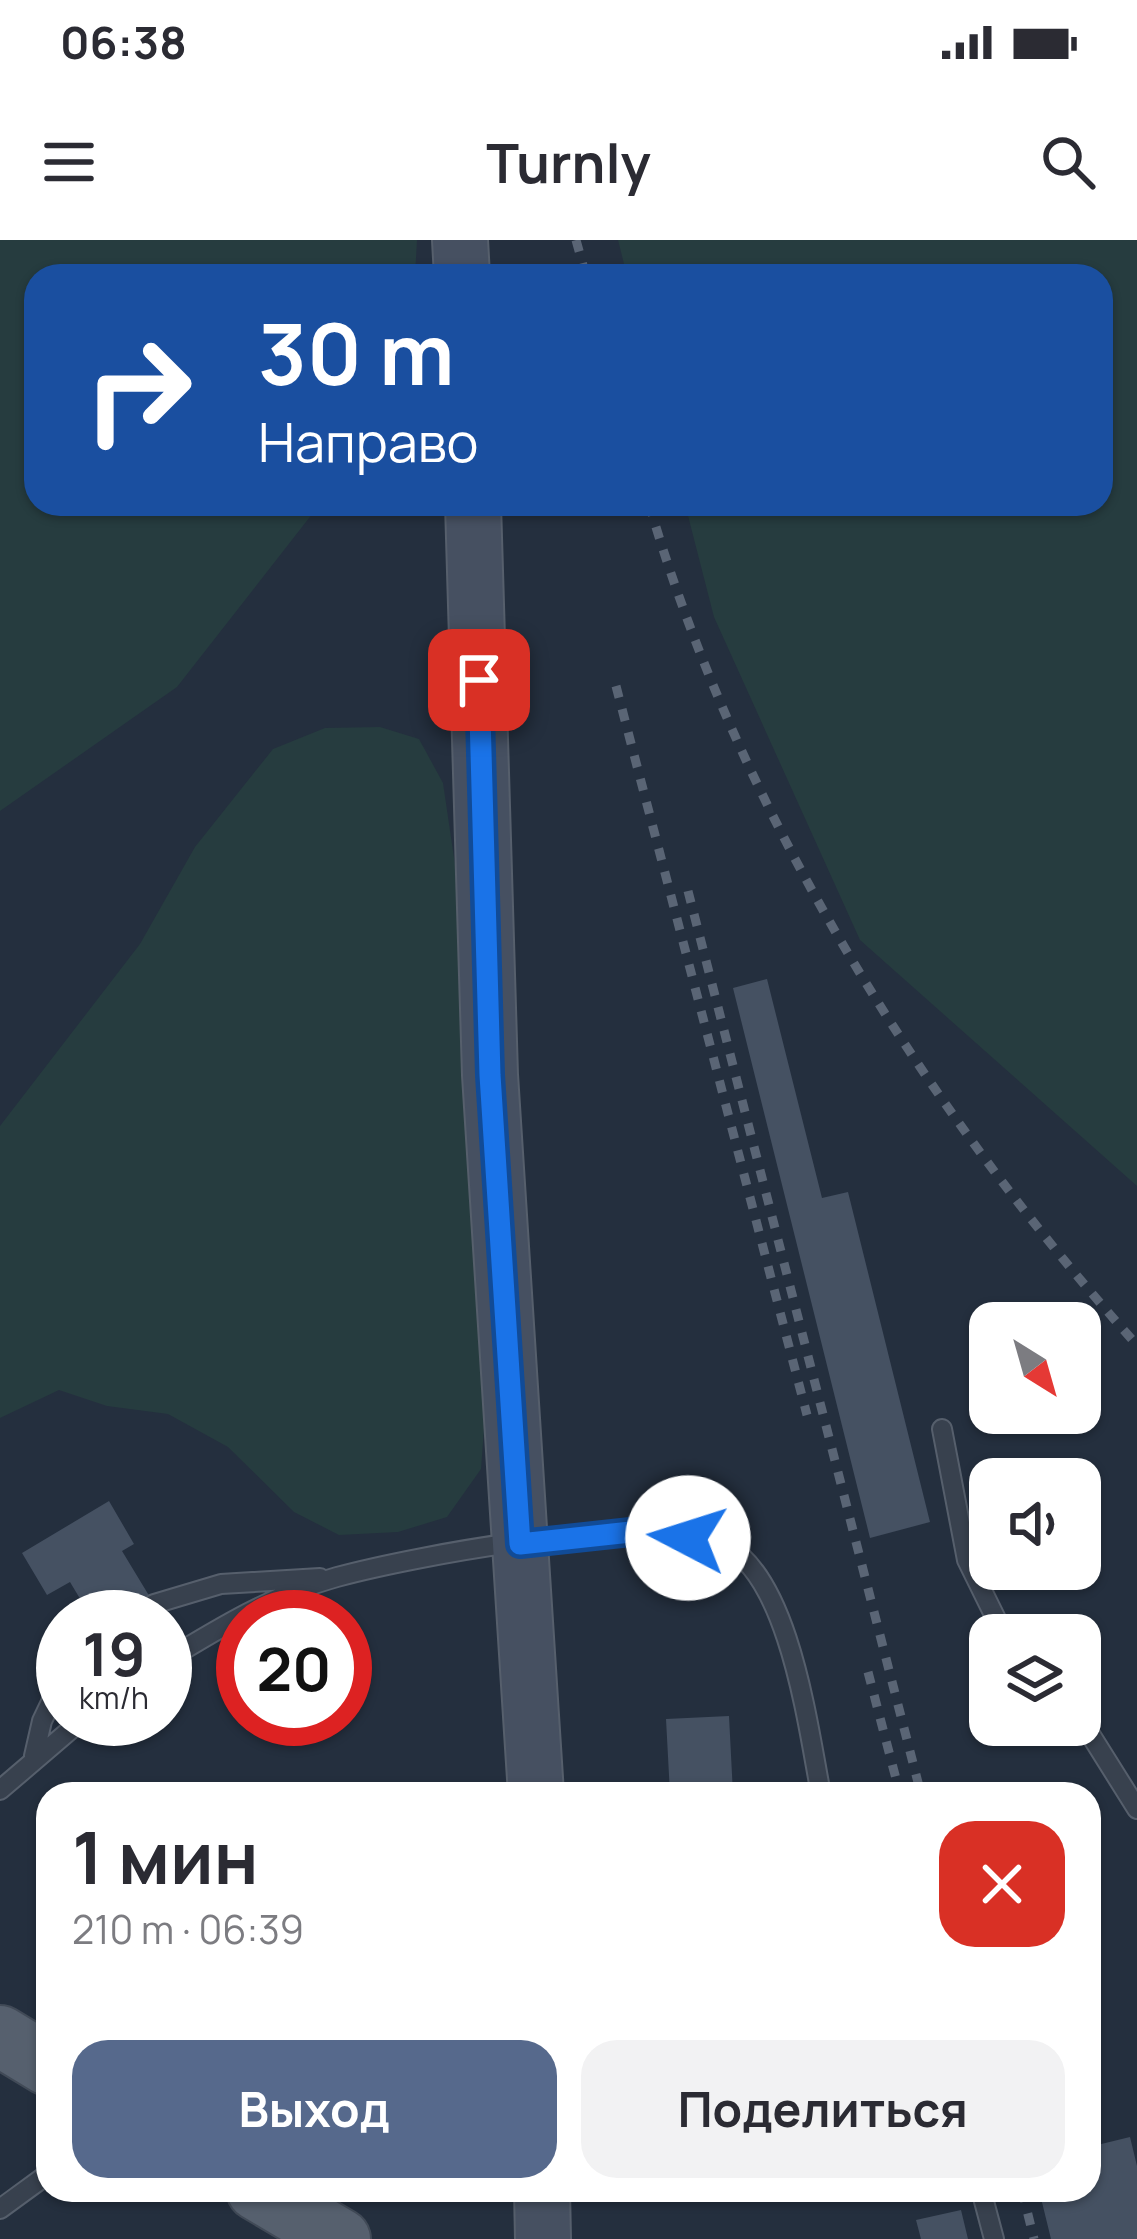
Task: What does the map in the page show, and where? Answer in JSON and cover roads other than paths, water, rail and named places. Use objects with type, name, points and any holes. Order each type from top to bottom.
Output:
[{"type":"main road","points":[[473,516],[490,1075],[535,1782]]},
{"type":"main road","points":[[0,2036],[36,2058]]},
{"type":"main road","points":[[277,2202],[340,2239]]},
{"type":"main road","points":[[542,2202],[543,2239]]},
{"type":"lane","points":[[943,1429],[967,1560],[994,1614]]},
{"type":"lane","points":[[192,1593],[221,1584],[337,1577],[520,1544],[649,1530],[727,1545],[776,1599],[818,1782]]},
{"type":"lane","points":[[192,1644],[234,1618],[337,1577]]},
{"type":"lane","points":[[34,1756],[36,1746]]},
{"type":"lane","points":[[0,1790],[47,1746]]},
{"type":"lane","points":[[1098,1746],[1137,1809]]},
{"type":"lane","points":[[0,2209],[36,2183]]},
{"type":"lane","points":[[984,2202],[994,2239]]},
{"type":"railway","points":[[576,240],[583,264]]},
{"type":"railway","points":[[653,516],[687,619],[733,732],[846,951],[983,1156],[1137,1345]]},
{"type":"railway","points":[[616,686],[807,1415]]},
{"type":"railway","points":[[688,891],[918,1782]]},
{"type":"railway","points":[[868,1672],[897,1782]]},
{"type":"railway","points":[[1025,2202],[1034,2239]]}]
